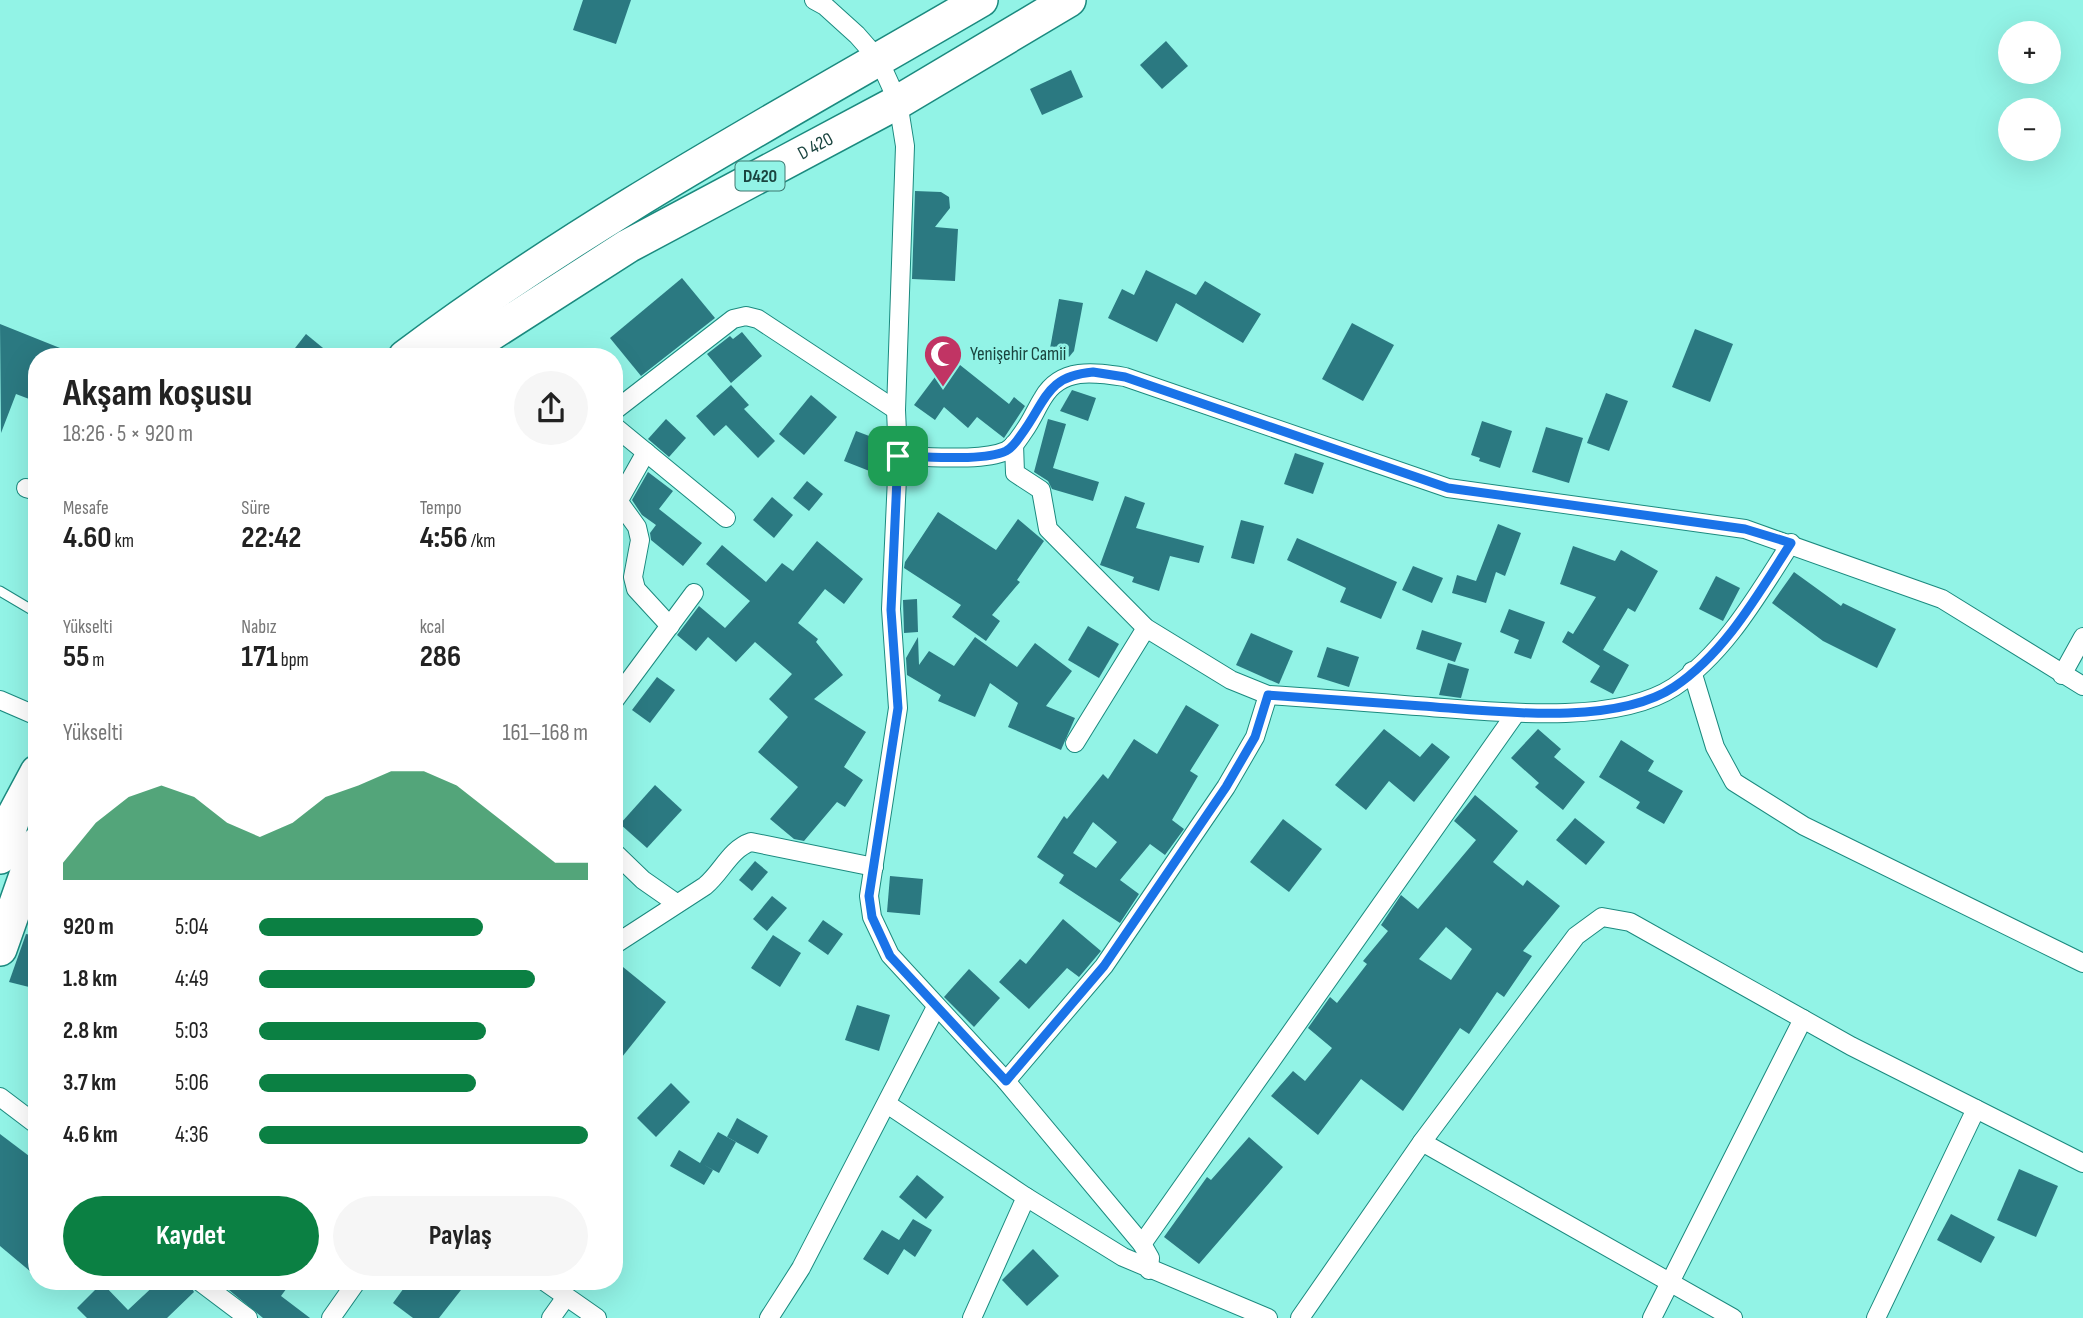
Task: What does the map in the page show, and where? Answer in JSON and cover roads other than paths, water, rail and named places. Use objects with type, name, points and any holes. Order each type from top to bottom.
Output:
[{"type":"highway","name":"D420","points":[[417,348],[467,310],[613,215],[981,0]]},
{"type":"highway","name":"D 420","points":[[469,348],[628,246],[898,102],[1069,0]]},
{"type":"highway","points":[[0,857],[15,813],[28,789]]},
{"type":"highway","points":[[0,949],[28,870]]},
{"type":"street","points":[[814,0],[857,35],[879,60],[898,102],[905,146],[896,410],[898,456],[891,610],[898,708],[869,896],[880,939],[890,956],[1086,1172],[1142,1244],[1150,1258],[1149,1270]]},
{"type":"street","points":[[623,404],[733,319],[746,316],[758,319],[896,410]]},
{"type":"street","points":[[898,456],[990,455],[1007,450],[1035,416],[1043,397],[1058,381],[1073,374],[1093,372],[1125,377],[1448,488],[1745,529],[1791,543],[1942,599],[2062,676],[2083,686]]},
{"type":"street","points":[[623,433],[726,518]]},
{"type":"street","points":[[1014,444],[1015,473],[1041,490],[1048,529],[1146,628],[1231,680],[1268,695],[1516,713],[1600,710],[1640,704],[1674,687],[1715,650],[1746,613],[1791,543]]},
{"type":"street","points":[[623,494],[646,452]]},
{"type":"street","points":[[623,512],[637,527],[640,540],[633,577],[636,589],[670,626]]},
{"type":"street","points":[[623,689],[694,593]]},
{"type":"street","points":[[1075,743],[1146,628]]},
{"type":"street","points":[[2062,676],[2083,637]]},
{"type":"street","points":[[1692,671],[1715,747],[1734,782],[1804,826],[2083,963]]},
{"type":"street","points":[[1006,1081],[1104,966],[1226,787],[1255,737],[1268,695]]},
{"type":"street","points":[[0,700],[28,712]]},
{"type":"street","points":[[1142,1244],[1516,713]]},
{"type":"street","points":[[623,939],[705,886],[717,876],[732,853],[751,842],[874,867]]},
{"type":"street","points":[[623,861],[643,880],[676,903]]},
{"type":"street","points":[[1300,1318],[1422,1142],[1576,936],[1602,917],[1630,922],[1803,1019],[2083,1163]]},
{"type":"street","points":[[769,1318],[801,1268],[936,1007]]},
{"type":"street","points":[[1652,1318],[1803,1019]]},
{"type":"street","points":[[0,1097],[28,1118]]},
{"type":"street","points":[[887,1104],[1026,1197],[1149,1270],[1238,1303],[1268,1318]]},
{"type":"street","points":[[1876,1318],[1976,1109]]},
{"type":"street","points":[[1422,1142],[1732,1318]]},
{"type":"street","points":[[972,1318],[1026,1197]]},
{"type":"street","points":[[211,1290],[248,1318]]},
{"type":"street","points":[[331,1318],[351,1290]]},
{"type":"street","points":[[556,1290],[597,1318]]},
{"type":"street","points":[[551,1318],[566,1297]]},
{"type":"lane","points":[[0,591],[28,608]]},
{"type":"place","name":"Yenişehir Camii","points":[[943,388]]}]
